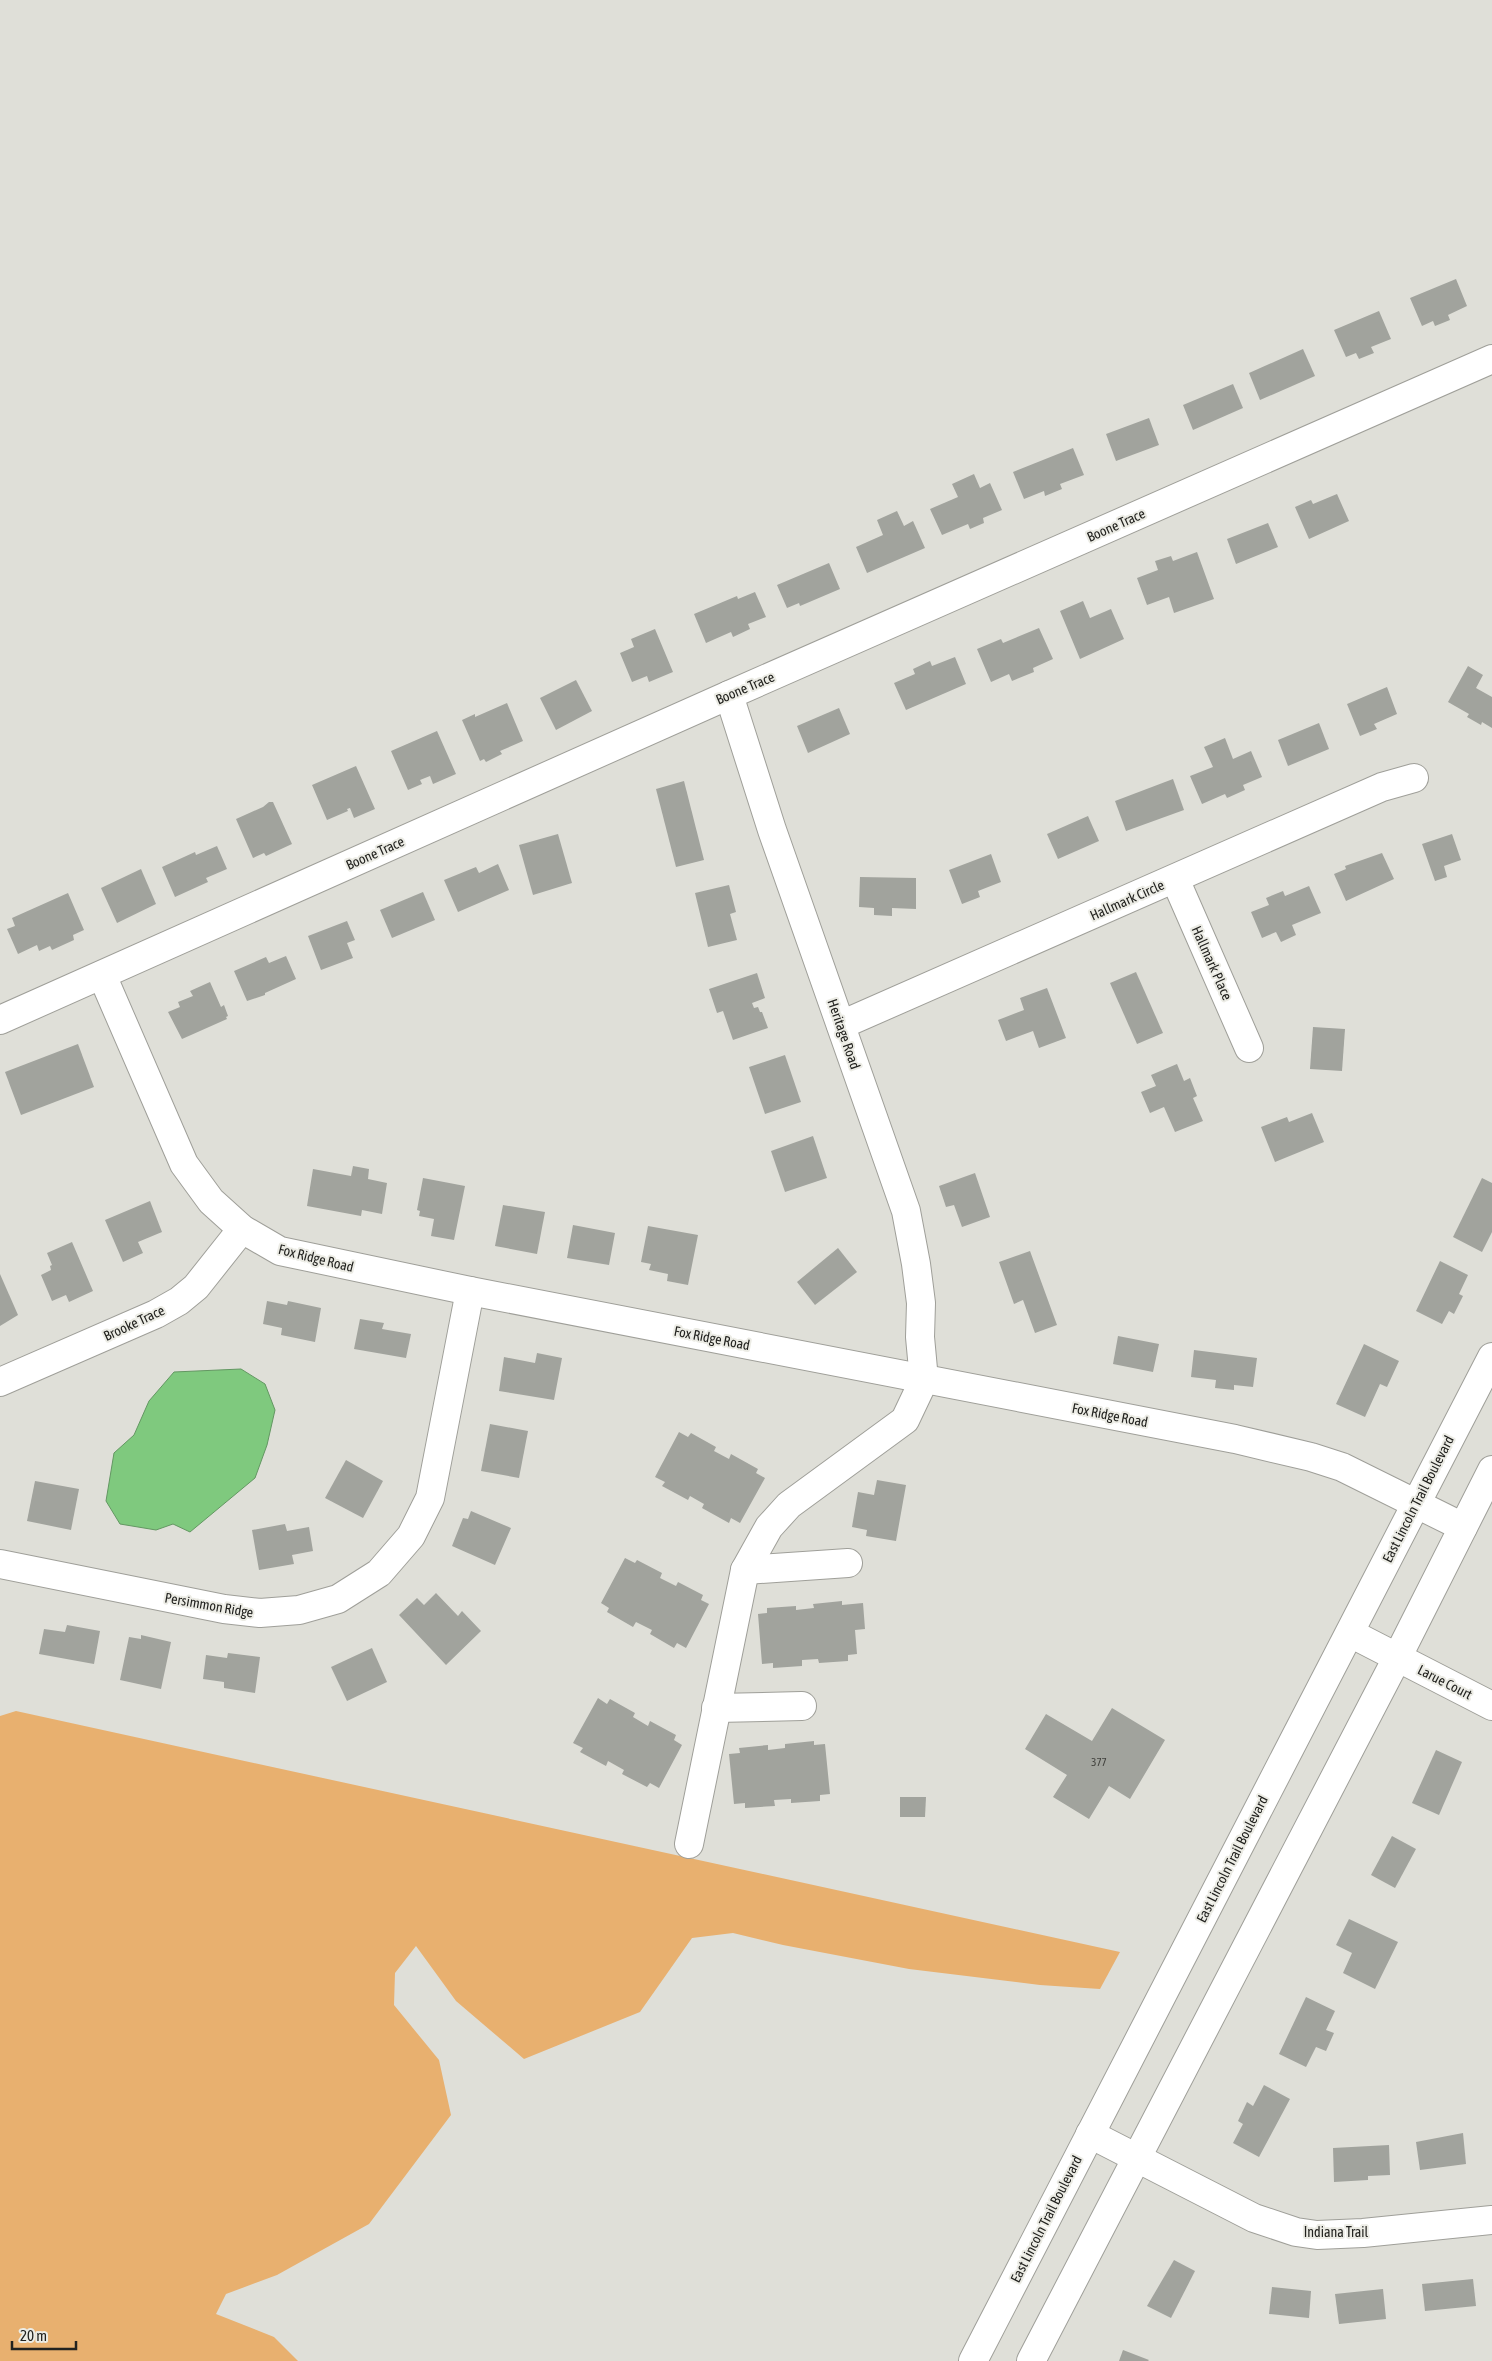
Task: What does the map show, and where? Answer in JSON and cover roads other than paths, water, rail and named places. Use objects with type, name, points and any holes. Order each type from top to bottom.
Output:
[{"type":"street","name":"Boone Trace","points":[[0,1020],[729,695],[1492,360]]},
{"type":"street","name":"Heritage Road","points":[[729,695],[772,830],[906,1211],[921,1303],[920,1337],[924,1380]]},
{"type":"street","name":"Hallmark Circle","points":[[840,1025],[1382,787],[1414,778]]},
{"type":"street","name":"Hallmark Place","points":[[1175,879],[1249,1048]]},
{"type":"street","name":"Fox Ridge Road","points":[[102,975],[184,1164],[211,1201],[242,1229],[280,1251],[470,1291],[1235,1439],[1311,1456],[1342,1467],[1416,1502],[1463,1527]]},
{"type":"street","name":"Brooke Trace","points":[[0,1382],[156,1314],[179,1301],[196,1287],[242,1229]]},
{"type":"street","name":"Persimmon Ridge","points":[[0,1564],[224,1609],[260,1613],[299,1610],[338,1599],[380,1573],[411,1536],[430,1498],[470,1291]]},
{"type":"street","name":"East Lincoln Trail Boulevard","points":[[974,2361],[1492,1357]]},
{"type":"street","points":[[688,1844],[745,1570],[768,1527],[789,1505],[905,1420],[924,1380]]},
{"type":"street","points":[[1031,2361],[1398,1658],[1492,1470]]},
{"type":"street","points":[[745,1570],[848,1563]]},
{"type":"street","name":"Larue Court","points":[[1350,1633],[1492,1706]]},
{"type":"street","points":[[716,1708],[802,1706]]},
{"type":"street","name":"Indiana Trail","points":[[1090,2134],[1254,2218],[1296,2232],[1318,2235],[1363,2234],[1492,2220]]}]
